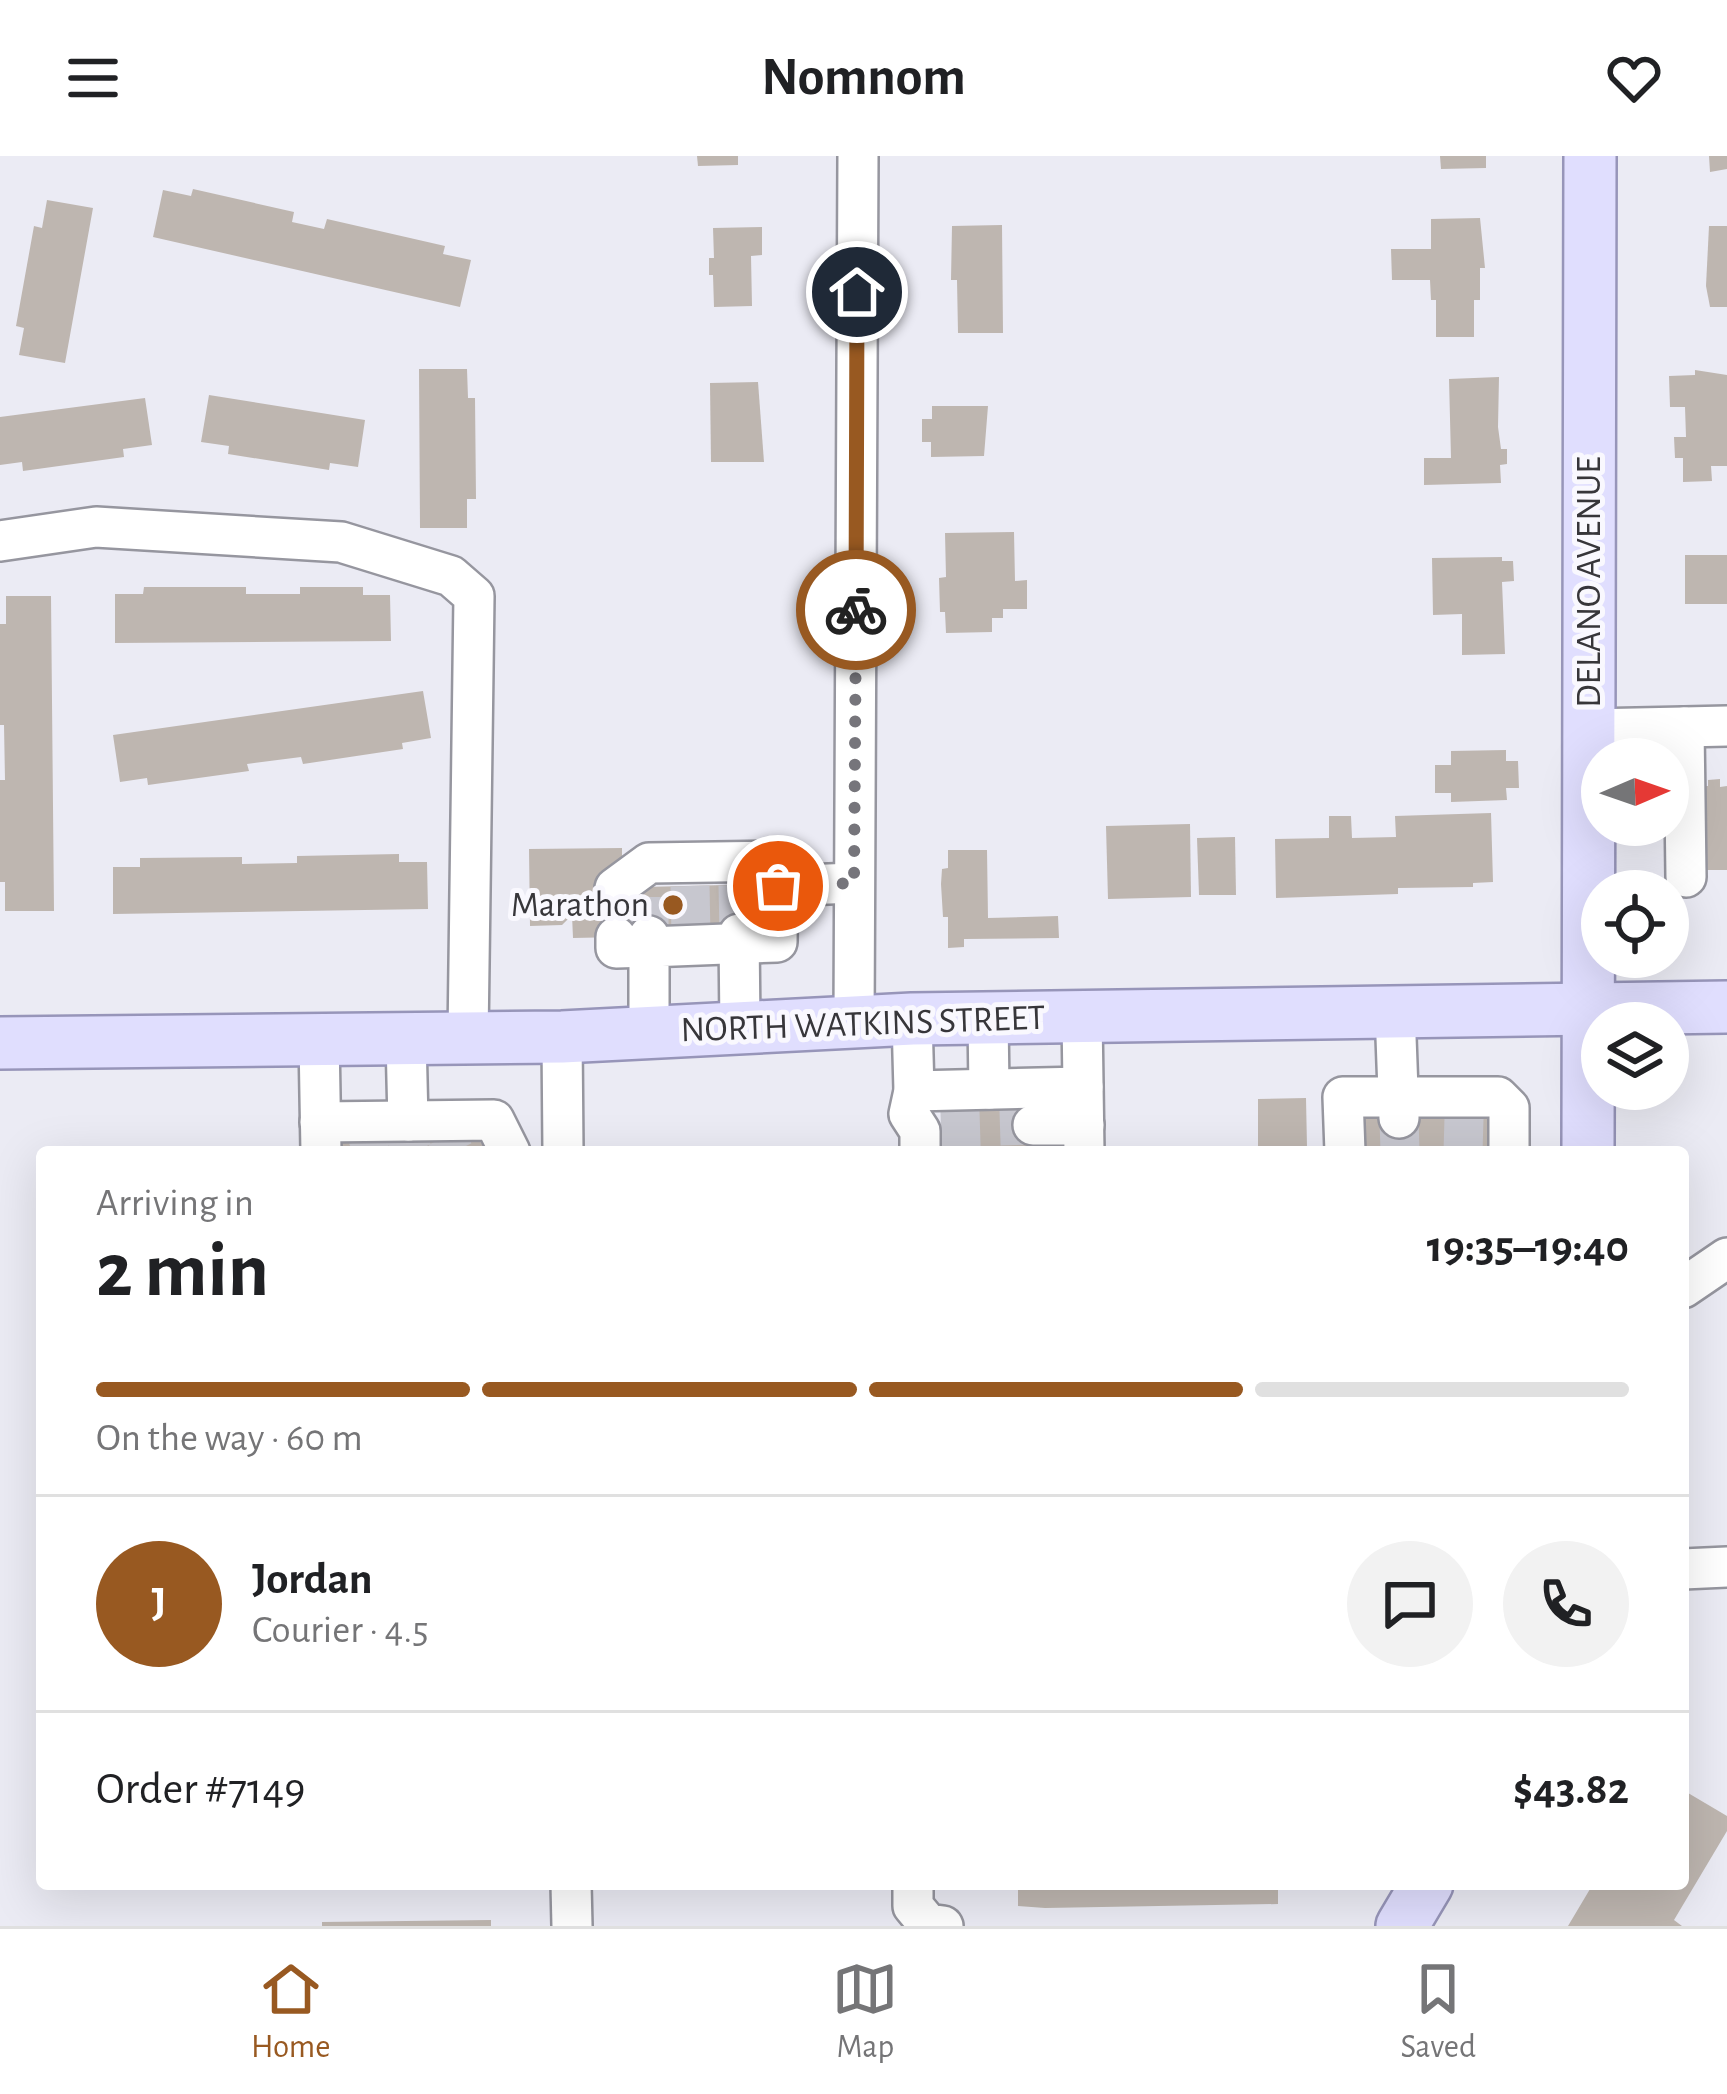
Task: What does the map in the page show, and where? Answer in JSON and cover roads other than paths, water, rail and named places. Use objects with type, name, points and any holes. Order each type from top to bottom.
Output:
[{"type":"main road","name":"DELANO AVENUE","points":[[1588,1002],[1590,156]]},
{"type":"main road","name":"NORTH WATKINS STREET","points":[[0,1042],[562,1037],[912,1019],[1581,1006]]},
{"type":"main road","name":"NORTH WATKINS STREET","points":[[1689,1006],[1727,1006]]},
{"type":"main road","name":"DELANO AVENUE","points":[[1588,1110],[1588,1146]]},
{"type":"main road","points":[[1402,1926],[1423,1890]]},
{"type":"street","points":[[854,1022],[858,156]]},
{"type":"street","points":[[0,541],[96,527],[341,542],[452,576],[474,596],[467,1038]]},
{"type":"street","points":[[1589,729],[1727,726]]},
{"type":"street","points":[[1684,727],[1686,870]]},
{"type":"street","points":[[638,879],[690,875],[854,883]]},
{"type":"street","points":[[649,1032],[638,940],[777,942],[751,878]]},
{"type":"street","points":[[739,939],[740,1027]]},
{"type":"street","points":[[1396,1010],[1399,1108]]},
{"type":"street","points":[[1082,1017],[1084,1121]]},
{"type":"street","points":[[912,1019],[916,1128],[989,1088],[1084,1121]]},
{"type":"street","points":[[988,1019],[989,1088]]},
{"type":"street","points":[[562,1037],[563,1146]]},
{"type":"street","points":[[319,1039],[385,1130]]},
{"type":"street","points":[[385,1130],[406,1039]]},
{"type":"street","points":[[1345,1146],[1343,1097],[1399,1108],[1464,1107],[1498,1097],[1509,1108],[1508,1146]]},
{"type":"street","points":[[385,1130],[494,1120],[507,1146]]},
{"type":"street","points":[[1033,1125],[1084,1121]]},
{"type":"street","points":[[1689,1284],[1727,1258]]},
{"type":"street","points":[[1689,1568],[1727,1568]]},
{"type":"street","points":[[572,1890],[572,1926]]},
{"type":"street","points":[[913,1890],[913,1906],[928,1924],[944,1926]]},
{"type":"tunnel","points":[[738,885],[739,934]]},
{"type":"tunnel","points":[[690,886],[691,936]]},
{"type":"tunnel","points":[[649,887],[649,936]]},
{"type":"tunnel","points":[[1399,1118],[1400,1146]]},
{"type":"tunnel","points":[[1463,1146],[1464,1118]]},
{"type":"tunnel","points":[[941,1128],[1033,1125]]},
{"type":"tunnel","points":[[367,1136],[371,1146]]},
{"type":"tunnel","points":[[406,1136],[410,1146]]},
{"type":"tunnel","points":[[446,1136],[451,1146]]},
{"type":"place","name":"Marathon","points":[[673,905]]}]
